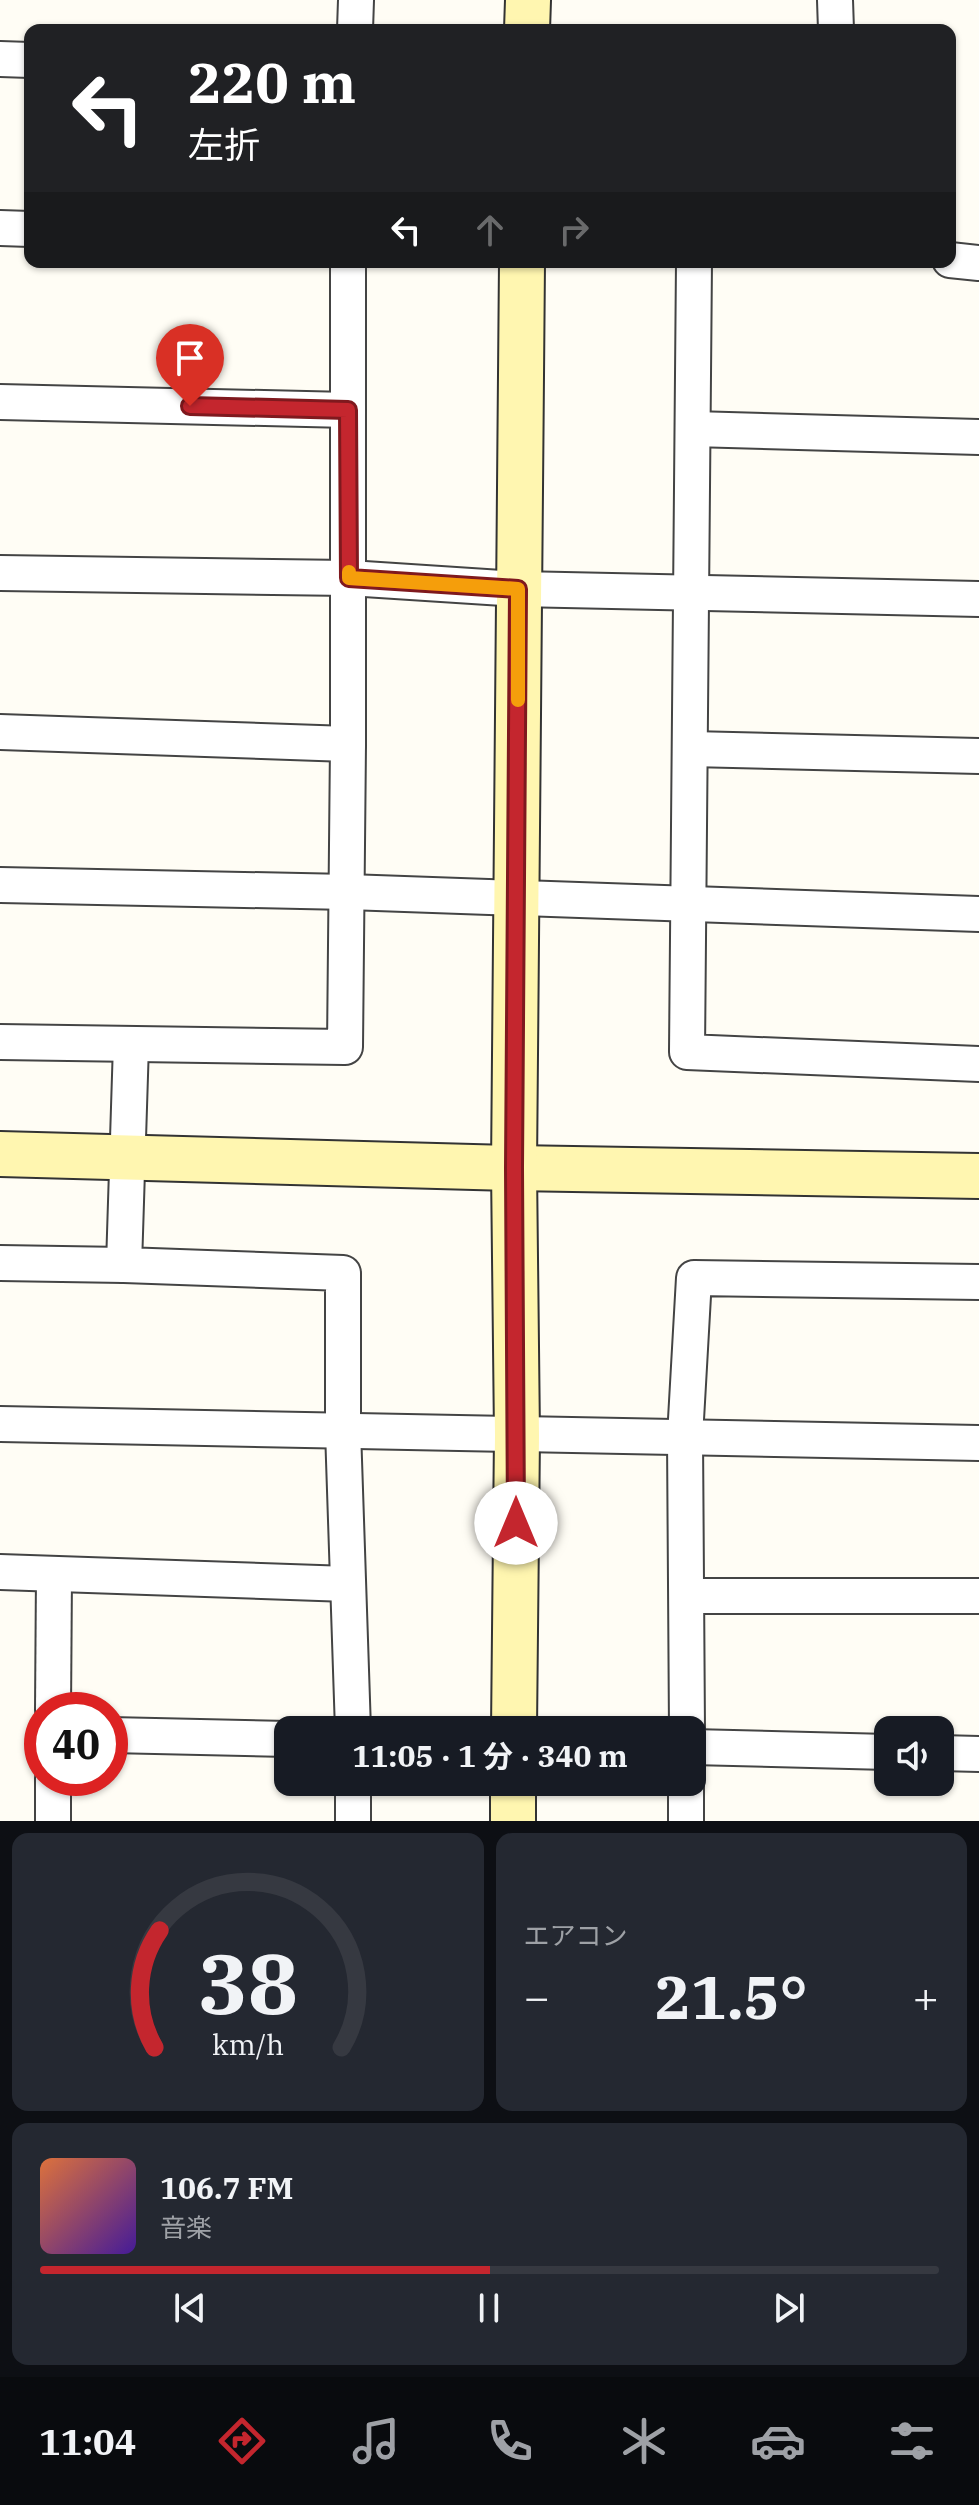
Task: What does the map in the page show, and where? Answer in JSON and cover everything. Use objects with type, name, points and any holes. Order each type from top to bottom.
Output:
[{"type":"street","points":[[355,24],[356,0]]},
{"type":"street","points":[[527,24],[528,0]]},
{"type":"street","points":[[835,0],[836,24]]},
{"type":"street","points":[[0,59],[24,60]]},
{"type":"street","points":[[0,228],[24,229]]},
{"type":"street","points":[[956,261],[979,263]]},
{"type":"street","points":[[0,1042],[345,1047],[348,892],[348,268]]},
{"type":"street","points":[[514,1716],[517,1435],[514,1168],[522,268]]},
{"type":"street","points":[[694,268],[687,1052],[979,1064]]},
{"type":"street","points":[[0,402],[348,410]]},
{"type":"street","points":[[693,429],[979,437]]},
{"type":"street","points":[[0,573],[349,578],[518,589],[979,599]]},
{"type":"street","points":[[0,732],[348,744]]},
{"type":"street","points":[[691,749],[979,756]]},
{"type":"street","points":[[0,885],[348,892],[979,914]]},
{"type":"street","points":[[124,1265],[131,1044]]},
{"type":"street","points":[[0,1154],[514,1168],[979,1176]]},
{"type":"street","points":[[0,1263],[343,1273],[343,1430],[353,1716]]},
{"type":"street","points":[[687,1716],[685,1437],[694,1278],[979,1282]]},
{"type":"street","points":[[0,1424],[979,1443]]},
{"type":"street","points":[[0,1572],[348,1584]]},
{"type":"street","points":[[53,1692],[54,1574]]},
{"type":"street","points":[[687,1596],[979,1596]]},
{"type":"street","points":[[128,1735],[274,1739]]},
{"type":"street","points":[[706,1747],[874,1752]]},
{"type":"street","points":[[954,1753],[979,1754]]},
{"type":"street","points":[[53,1796],[53,1821]]},
{"type":"street","points":[[353,1796],[353,1821]]},
{"type":"street","points":[[513,1796],[513,1821]]},
{"type":"street","points":[[686,1796],[686,1821]]},
{"type":"slow traffic","points":[[349,572],[349,578],[518,589],[518,700]]},
{"type":"route","points":[[190,406],[348,410],[349,578],[518,589],[514,1168],[516,1523]]}]
